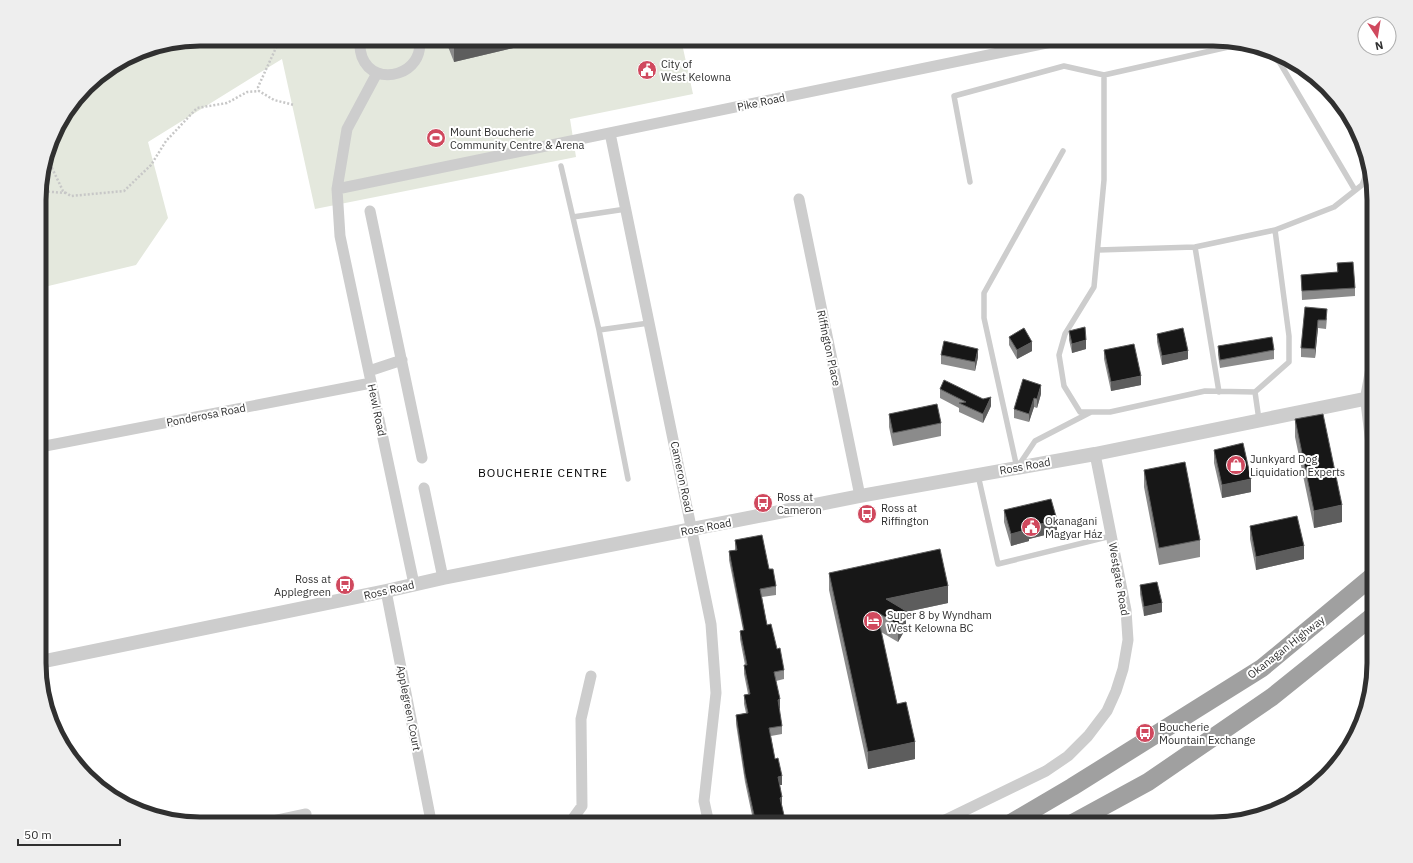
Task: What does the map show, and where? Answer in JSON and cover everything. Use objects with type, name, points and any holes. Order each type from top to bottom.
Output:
[{"type":"highway","name":"Okanagan Highway","points":[[1021,817],[1072,787],[1262,668],[1367,580]]},
{"type":"highway","points":[[1084,817],[1148,782],[1272,697],[1367,621]]},
{"type":"highway","points":[[1321,657],[1367,635]]},
{"type":"street","points":[[360,46],[360,52],[370,69],[377,73],[388,75],[398,74],[407,70],[414,63],[419,54],[420,46]]},
{"type":"street","name":"Pike Road","points":[[337,189],[1031,46]]},
{"type":"street","name":"Hewl Road","points":[[377,73],[347,129],[337,189],[340,236],[414,584]]},
{"type":"street","name":"Cameron Road","points":[[610,133],[711,624],[716,693],[704,801],[707,817]]},
{"type":"street","name":"Riffington Place","points":[[799,200],[860,496]]},
{"type":"street","points":[[370,211],[422,458]]},
{"type":"street","name":"Ponderosa Road","points":[[46,446],[370,377],[402,360]]},
{"type":"street","name":"Ross Road","points":[[46,661],[443,578],[860,496],[1095,454],[1367,398]]},
{"type":"street","name":"Westgate Road","points":[[950,817],[1046,770],[1068,756],[1088,736],[1107,711],[1116,691],[1123,669],[1128,640],[1126,610],[1095,454]]},
{"type":"street","points":[[424,488],[443,578]]},
{"type":"street","name":"Applegreen Court","points":[[386,591],[430,817]]},
{"type":"street","points":[[574,817],[582,806],[581,719],[592,676]]},
{"type":"street","points":[[292,817],[306,814]]},
{"type":"lane","points":[[970,182],[954,96],[1064,66],[1104,75],[1230,47]]},
{"type":"lane","points":[[1276,60],[1355,190]]},
{"type":"lane","points":[[1104,75],[1104,180],[1094,287],[1065,334],[1059,355],[1064,386],[1080,412],[1110,412],[1205,391],[1255,392],[1289,362],[1289,336],[1275,230]]},
{"type":"lane","points":[[1017,468],[984,318],[984,293],[1063,152]]},
{"type":"lane","points":[[561,166],[599,330],[628,479]]},
{"type":"lane","points":[[1098,250],[1195,247],[1275,230],[1334,207],[1362,185],[1365,177]]},
{"type":"lane","points":[[573,217],[626,209]]},
{"type":"lane","points":[[1195,247],[1219,392]]},
{"type":"lane","points":[[599,330],[649,323]]},
{"type":"lane","points":[[1255,392],[1259,420]]},
{"type":"lane","points":[[1017,468],[1036,441],[1091,412]]},
{"type":"lane","points":[[978,475],[998,564],[1111,536]]},
{"type":"path","points":[[259,91],[258,87],[277,46]]},
{"type":"path","points":[[46,192],[67,194],[71,196],[124,191],[151,165],[166,141],[197,108],[227,103],[247,92],[259,91],[274,100],[294,105]]},
{"type":"path","points":[[50,167],[52,168],[62,191],[67,194]]},
{"type":"shaded area","name":"Mount Boucherie Community Centre & Arena","points":[[190,46],[683,46],[693,94],[570,119],[576,157],[315,209],[282,59],[148,142],[168,218],[136,265],[46,287],[46,190],[51,160],[58,141],[72,115],[91,91],[115,72],[141,58],[160,51]]},
{"type":"building","points":[[1353,262],[1355,288],[1302,291],[1301,275],[1338,272],[1337,263]]},
{"type":"building","points":[[1305,307],[1327,309],[1326,320],[1318,320],[1315,349],[1301,348]]},
{"type":"building","points":[[1085,327],[1086,340],[1072,344],[1069,331]]},
{"type":"building","points":[[1024,328],[1032,342],[1017,350],[1009,337]]},
{"type":"building","points":[[1183,328],[1188,351],[1162,356],[1157,334]]},
{"type":"building","points":[[1272,337],[1274,350],[1220,360],[1218,346]]},
{"type":"building","points":[[944,341],[978,349],[975,362],[941,355]]},
{"type":"building","points":[[1134,344],[1141,376],[1111,382],[1104,350]]},
{"type":"building","points":[[1023,379],[1041,385],[1037,399],[1034,398],[1029,414],[1014,409]]},
{"type":"building","points":[[944,380],[983,399],[991,397],[983,414],[959,403],[966,402],[940,389]]},
{"type":"building","points":[[937,404],[941,423],[893,433],[889,414]]},
{"type":"building","points":[[1323,414],[1342,505],[1314,511],[1295,419]]},
{"type":"building","points":[[1243,443],[1251,479],[1222,485],[1214,450]]},
{"type":"building","points":[[1185,462],[1200,540],[1159,548],[1144,470]]},
{"type":"building","points":[[1051,499],[1057,520],[1029,527],[1029,529],[1011,534],[1004,510]]},
{"type":"building","points":[[1297,516],[1304,546],[1256,557],[1250,526]]},
{"type":"building","points":[[762,535],[769,569],[773,569],[776,586],[760,589],[767,625],[771,624],[777,649],[780,648],[784,670],[774,672],[780,699],[778,700],[782,726],[769,728],[775,759],[778,758],[782,776],[778,777],[782,797],[780,798],[784,817],[745,817],[754,815],[745,774],[736,715],[748,713],[744,695],[750,694],[744,665],[747,665],[740,631],[744,630],[729,551],[737,550],[735,540]]},
{"type":"building","points":[[940,549],[948,586],[886,599],[906,611],[898,625],[877,612],[897,704],[906,702],[915,742],[868,752],[829,573]]},
{"type":"building","points":[[1157,582],[1162,603],[1144,607],[1140,585]]},
{"type":"place","name":"City of West Kelowna","points":[[647,70]]},
{"type":"place","name":"Mount Boucherie Community Centre & Arena","points":[[436,138]]},
{"type":"place","name":"Junkyard Dog Liquidation Experts","points":[[1236,465]]},
{"type":"place","name":"Ross at Cameron","points":[[763,503]]},
{"type":"place","name":"Ross at Riffington","points":[[867,514]]},
{"type":"place","name":"Okanagani Magyar Ház","points":[[1031,527]]},
{"type":"place","name":"Ross at Applegreen","points":[[345,585]]},
{"type":"place","name":"Super 8 by Wyndham West Kelowna BC","points":[[873,621]]},
{"type":"place","name":"Boucherie Mountain Exchange","points":[[1145,733]]},
{"type":"district","name":"BOUCHERIE CENTRE","points":[[543,472]]}]
